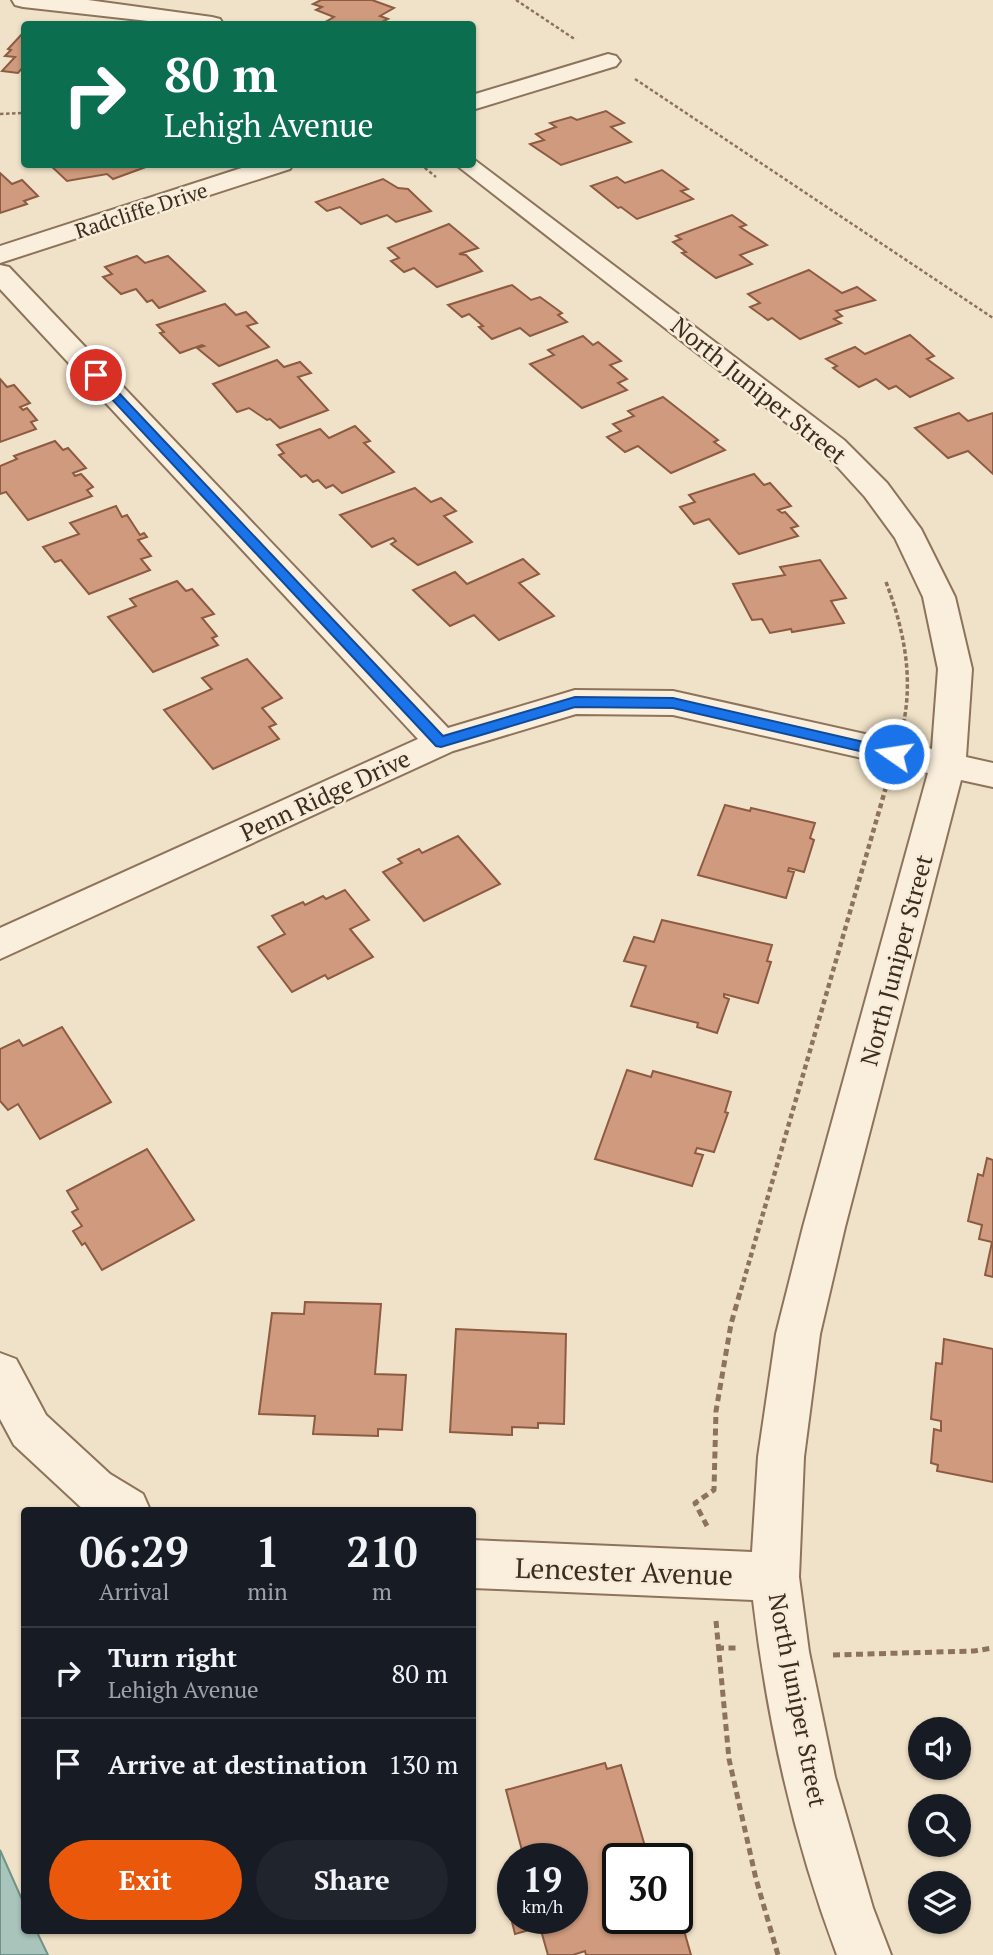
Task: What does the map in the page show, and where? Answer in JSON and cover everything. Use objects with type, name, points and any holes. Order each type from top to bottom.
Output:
[{"type":"street","points":[[23,0],[140,12],[194,21]]},
{"type":"street","points":[[476,102],[608,61]]},
{"type":"street","name":"Radcliffe Drive","points":[[0,255],[269,168]]},
{"type":"street","name":"North Juniper Street","points":[[454,173],[783,405],[834,446],[876,490],[910,536],[939,597],[955,669],[948,765],[824,1227],[798,1334],[781,1457],[775,1577],[784,1652],[809,1776],[846,1908],[864,1955]]},
{"type":"street","points":[[0,273],[441,742]]},
{"type":"street","name":"Penn Ridge Drive","points":[[0,944],[441,742],[575,702],[673,703],[993,775]]},
{"type":"street","points":[[0,1374],[30,1430],[93,1490],[121,1507]]},
{"type":"street","name":"Lencester Avenue","points":[[476,1564],[775,1577]]},
{"type":"path","points":[[516,0],[993,317]]},
{"type":"path","points":[[0,114],[21,113]]},
{"type":"path","points":[[435,168],[454,173]]},
{"type":"path","points":[[778,1955],[756,1879],[729,1759],[717,1648],[710,1531],[695,1503],[713,1490],[716,1411],[731,1324],[905,714],[907,675],[904,644],[885,581]]},
{"type":"path","points":[[717,1648],[876,1655],[974,1651],[993,1647]]},
{"type":"water","points":[[0,1850],[21,1897],[21,1934],[38,1934],[48,1955],[0,1955]]},
{"type":"building","points":[[321,0],[372,0],[394,8],[380,16],[388,19],[384,21],[327,21],[334,17],[316,10],[322,7],[313,4]]},
{"type":"building","points":[[21,35],[21,70],[18,73],[2,71],[15,57],[5,56],[11,50],[8,49]]},
{"type":"building","points":[[606,111],[624,123],[611,127],[631,142],[561,165],[530,144],[544,140],[536,134],[556,127],[550,123],[571,117],[577,120]]},
{"type":"building","points":[[53,168],[143,168],[113,179],[107,174],[67,181]]},
{"type":"building","points":[[662,170],[688,189],[681,191],[693,199],[637,219],[621,207],[618,208],[591,186],[617,177],[625,183]]},
{"type":"building","points":[[0,173],[12,184],[22,180],[38,196],[24,201],[27,204],[0,213]]},
{"type":"building","points":[[383,179],[398,188],[408,189],[431,211],[396,222],[387,215],[361,224],[340,207],[327,211],[316,202]]},
{"type":"building","points":[[732,215],[746,225],[740,227],[767,245],[740,255],[752,264],[716,278],[682,253],[686,252],[673,242],[681,239],[676,236]]},
{"type":"building","points":[[449,224],[478,248],[459,254],[466,255],[482,271],[437,287],[414,268],[404,272],[391,261],[399,258],[388,248]]},
{"type":"building","points":[[137,256],[145,263],[168,256],[205,291],[159,308],[152,300],[147,302],[136,289],[121,294],[103,277],[112,274],[105,267]]},
{"type":"building","points":[[809,270],[842,293],[857,287],[875,300],[836,311],[842,316],[834,319],[841,323],[800,339],[772,318],[768,320],[750,307],[760,303],[748,294]]},
{"type":"building","points":[[512,285],[531,300],[540,297],[562,313],[558,315],[567,322],[530,336],[520,328],[492,339],[479,327],[483,326],[469,314],[462,317],[448,305]]},
{"type":"building","points":[[225,304],[236,315],[246,312],[257,323],[247,326],[269,347],[219,366],[197,348],[204,346],[202,345],[180,353],[160,333],[164,332],[157,325]]},
{"type":"building","points":[[910,335],[934,356],[927,359],[953,378],[910,397],[896,386],[889,389],[876,379],[859,387],[833,368],[837,366],[826,359],[855,347],[865,354]]},
{"type":"building","points":[[583,336],[593,345],[598,342],[621,361],[610,365],[627,379],[618,383],[627,390],[582,408],[530,364],[554,355],[548,350]]},
{"type":"building","points":[[277,360],[284,367],[300,362],[311,373],[298,377],[328,410],[280,428],[270,419],[267,420],[249,408],[237,412],[213,384]]},
{"type":"building","points":[[0,379],[7,387],[14,385],[30,403],[20,407],[23,410],[27,408],[37,420],[31,422],[36,429],[0,442]]},
{"type":"building","points":[[663,397],[718,440],[714,442],[725,450],[671,473],[638,446],[625,452],[607,437],[621,431],[613,424],[634,416],[628,411]]},
{"type":"building","points":[[959,413],[968,421],[993,413],[993,474],[968,451],[948,458],[915,428]]},
{"type":"building","points":[[355,426],[370,441],[364,443],[394,472],[342,493],[333,485],[326,488],[318,480],[313,482],[306,475],[301,477],[279,455],[284,453],[277,445],[320,429],[329,438]]},
{"type":"building","points":[[55,441],[63,450],[68,448],[86,468],[73,473],[75,476],[81,474],[93,487],[87,490],[92,496],[28,520],[6,492],[0,494],[0,466],[17,459],[14,456]]},
{"type":"building","points":[[754,474],[764,485],[770,483],[791,506],[778,510],[785,512],[798,526],[791,528],[798,536],[739,554],[709,519],[694,524],[680,507],[695,502],[689,495]]},
{"type":"building","points":[[415,488],[431,502],[441,498],[456,511],[444,516],[472,542],[418,565],[391,544],[396,541],[393,538],[372,547],[340,515]]},
{"type":"building","points":[[116,506],[122,517],[127,515],[140,535],[144,533],[147,537],[138,540],[151,556],[141,559],[150,570],[89,594],[61,560],[55,562],[43,547],[79,534],[70,523]]},
{"type":"building","points":[[523,559],[539,574],[519,583],[554,616],[499,640],[474,615],[450,626],[413,590],[455,572],[467,584]]},
{"type":"building","points":[[820,560],[846,598],[831,601],[844,623],[770,633],[762,619],[752,620],[733,584],[785,575],[780,567]]},
{"type":"building","points":[[177,581],[186,591],[192,589],[214,614],[202,618],[217,636],[212,638],[218,645],[153,672],[108,617],[136,606],[130,599]]},
{"type":"building","points":[[247,659],[282,698],[262,708],[276,724],[269,727],[279,739],[213,769],[164,710],[212,689],[202,678]]},
{"type":"building","points":[[725,805],[750,811],[751,808],[815,823],[810,838],[814,840],[804,872],[789,868],[788,871],[794,872],[786,898],[698,875]]},
{"type":"building","points":[[458,836],[500,884],[424,921],[383,872],[402,863],[398,859],[419,849],[422,853]]},
{"type":"building","points":[[345,890],[369,920],[350,929],[373,957],[328,979],[325,975],[292,992],[258,947],[285,934],[272,916],[303,902],[305,905],[323,896],[326,899]]},
{"type":"building","points":[[662,920],[772,945],[767,961],[771,962],[758,1003],[724,994],[724,997],[729,999],[717,1033],[697,1027],[698,1023],[631,1006],[646,966],[624,961],[634,937],[654,942]]},
{"type":"building","points":[[62,1027],[111,1102],[40,1139],[18,1104],[8,1110],[0,1101],[0,1049],[19,1040],[23,1046]]},
{"type":"building","points":[[627,1070],[651,1077],[653,1071],[731,1092],[725,1112],[728,1113],[714,1152],[697,1148],[695,1153],[703,1155],[692,1186],[595,1159]]},
{"type":"building","points":[[147,1149],[194,1220],[102,1270],[85,1243],[82,1245],[73,1231],[82,1226],[72,1212],[78,1209],[67,1191]]},
{"type":"building","points":[[987,1158],[993,1160],[993,1277],[985,1275],[992,1242],[979,1239],[982,1225],[968,1221],[978,1174],[983,1176]]},
{"type":"building","points":[[305,1302],[381,1304],[375,1374],[406,1375],[402,1430],[378,1429],[378,1436],[313,1434],[315,1416],[259,1414],[272,1313],[304,1314]]},
{"type":"building","points":[[456,1329],[566,1334],[564,1424],[538,1423],[538,1428],[512,1427],[512,1435],[450,1432]]},
{"type":"building","points":[[944,1339],[993,1349],[993,1482],[937,1471],[938,1465],[931,1463],[934,1429],[941,1431],[941,1421],[931,1419],[936,1363],[942,1364]]},
{"type":"building","points":[[605,1763],[607,1769],[621,1765],[644,1843],[602,1843],[602,1934],[685,1934],[691,1955],[586,1955],[585,1951],[573,1955],[548,1955],[542,1934],[588,1934],[588,1843],[520,1843],[506,1790]]},
{"type":"route","points":[[96,375],[441,742],[575,702],[673,703],[894,754]]}]
